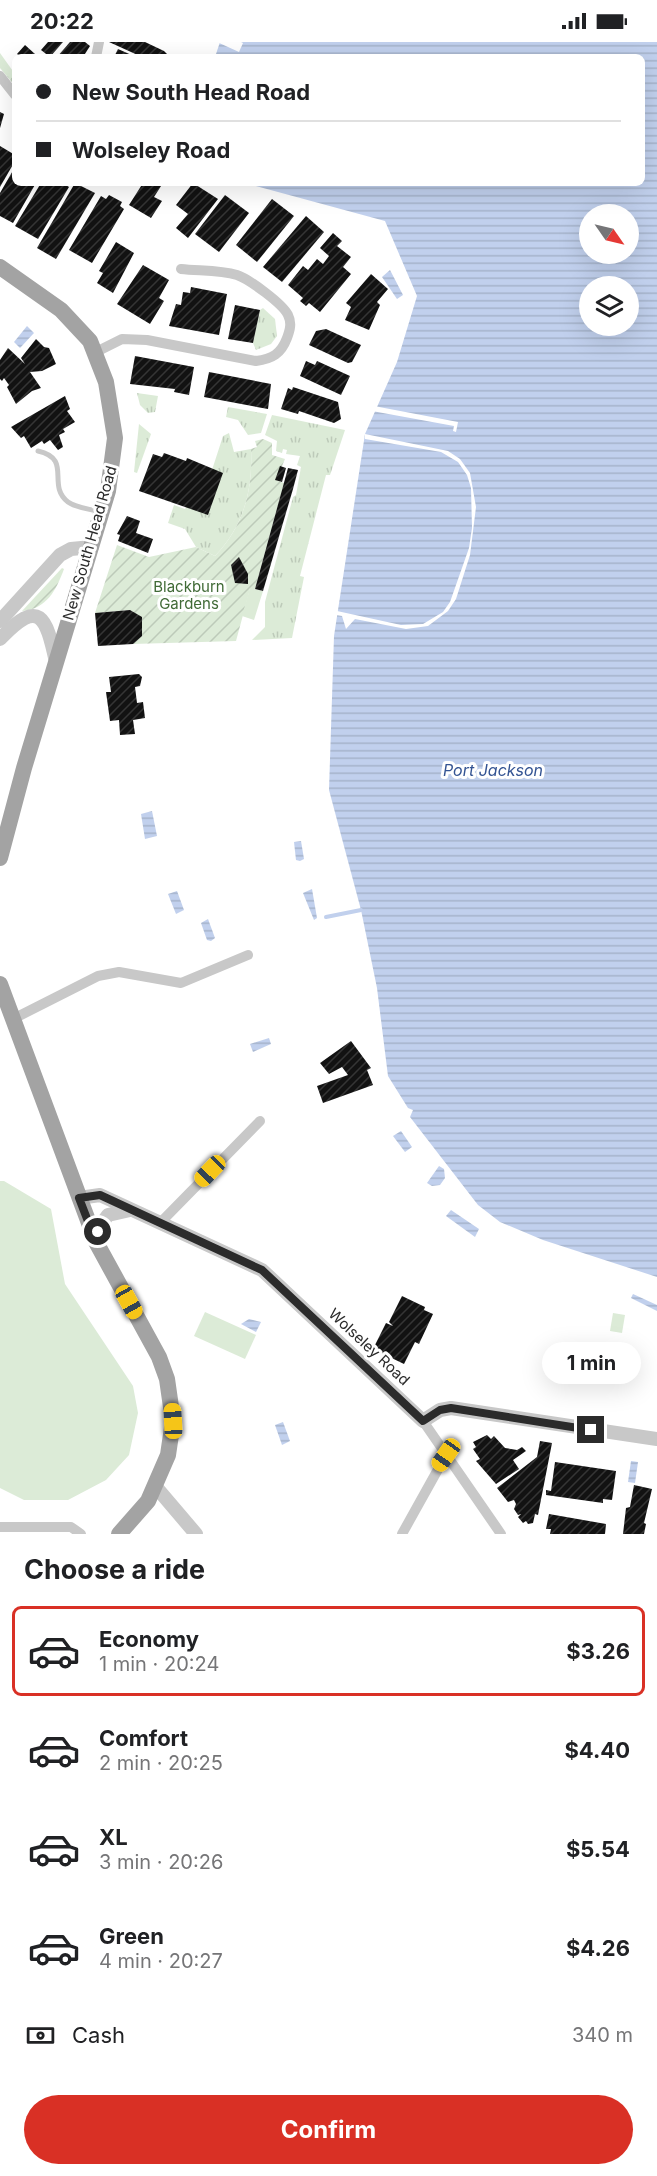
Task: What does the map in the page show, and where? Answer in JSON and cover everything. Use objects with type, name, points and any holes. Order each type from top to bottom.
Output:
[{"type":"main road","name":"New South Head Road","points":[[0,267],[72,319],[83,331],[96,352],[113,415],[115,438],[112,469],[102,513],[56,662],[0,858]]},
{"type":"main road","points":[[0,984],[96,1242],[159,1357],[167,1379],[173,1421],[168,1455],[156,1487],[139,1514],[119,1534]]},
{"type":"street","points":[[0,76],[12,91]]},
{"type":"street","points":[[96,352],[122,339],[147,340],[256,362],[270,359],[282,350],[291,325],[288,315],[281,306],[236,275],[181,269]]},
{"type":"street","points":[[0,621],[60,555],[71,549],[92,547]]},
{"type":"street","points":[[0,639],[22,618],[32,615],[48,626],[56,662]]},
{"type":"street","points":[[13,1019],[98,976],[119,972],[181,983],[248,955]]},
{"type":"street","points":[[161,1222],[260,1121]]},
{"type":"street","name":"Wolseley Road","points":[[79,1198],[100,1195],[262,1270],[423,1421]]},
{"type":"street","points":[[96,1242],[100,1226],[108,1215],[132,1210]]},
{"type":"street","points":[[501,1534],[423,1421],[440,1410],[451,1408],[657,1439]]},
{"type":"street","points":[[402,1534],[446,1455]]},
{"type":"street","points":[[156,1487],[196,1534]]},
{"type":"street","points":[[0,1527],[71,1527],[81,1534]]},
{"type":"lane","points":[[38,451],[50,454],[57,461],[59,492],[69,503],[102,513]]},
{"type":"green space","points":[[0,53],[12,70],[12,82],[0,68]]},
{"type":"green space","points":[[263,308],[275,319],[277,336],[271,344],[256,350],[253,343],[260,310]]},
{"type":"green space","points":[[137,393],[158,396],[155,412],[148,413],[140,405]]},
{"type":"green space","points":[[228,407],[267,414],[261,433],[248,435],[238,420],[226,417]]},
{"type":"green space","points":[[272,415],[345,430],[330,475],[326,475],[300,576],[304,577],[292,638],[252,640],[265,627],[265,602],[293,497],[296,495],[301,467],[297,465],[300,456],[286,454],[287,450],[283,449],[282,453],[276,451],[277,441],[265,435]]},
{"type":"green space","points":[[139,424],[151,434],[137,473],[134,472]]},
{"type":"green space","points":[[229,433],[234,452],[251,449],[250,478],[240,520],[215,556],[196,547],[185,529],[168,523],[174,505],[185,509],[212,470],[223,436]]},
{"type":"green space","name":"Blackburn Gardens","points":[[263,439],[272,443],[272,455],[285,459],[276,480],[284,483],[255,589],[250,589],[236,641],[133,644],[142,636],[141,617],[130,610],[95,613],[117,545],[149,557],[196,547],[215,556],[240,520],[248,493],[251,449],[257,447],[255,441]]},
{"type":"green space","points":[[62,568],[64,569],[61,577],[49,597],[38,607],[22,611]]},
{"type":"green space","points":[[250,588],[263,591],[254,620],[242,616]]},
{"type":"green space","points":[[0,1181],[4,1181],[51,1209],[65,1284],[133,1386],[138,1413],[129,1455],[106,1480],[68,1500],[24,1500],[0,1488]]},
{"type":"green space","points":[[205,1312],[256,1335],[245,1359],[194,1336]]},
{"type":"green space","points":[[613,1313],[625,1315],[622,1333],[610,1331]]},
{"type":"water","name":"Port Jackson","points":[[220,42],[657,42],[657,1277],[543,1240],[500,1222],[478,1205],[410,1117],[413,1110],[408,1108],[388,1076],[377,988],[361,910],[329,790],[334,636],[365,434],[397,362],[417,296],[385,221],[256,186],[645,186],[645,54],[216,54]]},
{"type":"water","points":[[390,270],[403,295],[397,299],[382,277]]},
{"type":"water","points":[[27,326],[34,333],[20,348],[14,342]]},
{"type":"water","points":[[152,811],[157,836],[145,839],[141,814]]},
{"type":"water","points":[[301,841],[304,859],[300,861],[296,860],[294,842]]},
{"type":"water","points":[[312,889],[317,918],[314,920],[303,893]]},
{"type":"water","points":[[177,891],[184,910],[176,914],[168,894]]},
{"type":"water","points":[[208,919],[215,938],[211,941],[207,940],[201,923]]},
{"type":"water","points":[[269,1038],[271,1044],[253,1052],[250,1044]]},
{"type":"water","points":[[401,1131],[412,1147],[405,1152],[393,1136]]},
{"type":"water","points":[[439,1166],[444,1169],[445,1178],[440,1185],[432,1186],[427,1183]]},
{"type":"water","points":[[451,1210],[479,1229],[475,1237],[446,1216]]},
{"type":"water","points":[[633,1294],[657,1305],[657,1311],[631,1298]]},
{"type":"water","points":[[249,1319],[261,1322],[256,1332],[241,1324]]},
{"type":"water","points":[[283,1422],[290,1441],[282,1445],[275,1425]]},
{"type":"water","points":[[631,1461],[638,1462],[635,1483],[628,1482]]},
{"type":"pier","points":[[217,42],[241,42],[243,43],[239,52]]},
{"type":"pier","points":[[374,406],[458,422],[456,432],[453,431],[454,426],[372,411]]},
{"type":"pier","points":[[365,434],[448,451],[460,459],[470,473],[476,507],[470,555],[456,599],[448,611],[428,626],[406,629],[355,619],[346,629],[342,616],[336,615],[337,611],[401,625],[423,624],[443,612],[450,602],[469,548],[472,528],[471,488],[467,475],[458,462],[441,452],[365,439]]},
{"type":"building","points":[[48,42],[63,42],[53,54],[46,54],[41,50]]},
{"type":"building","points":[[70,42],[85,42],[90,46],[85,54],[60,54]]},
{"type":"building","points":[[109,42],[145,42],[167,54],[135,54]]},
{"type":"building","points":[[25,45],[35,54],[17,54]]},
{"type":"building","points":[[118,49],[129,54],[116,54]]},
{"type":"building","points":[[0,112],[4,114],[0,128]]},
{"type":"building","points":[[0,146],[12,153],[12,166],[0,187]]},
{"type":"building","points":[[12,172],[12,186],[34,186],[13,223],[0,216],[0,193]]},
{"type":"building","points":[[39,186],[69,187],[38,239],[15,226]]},
{"type":"building","points":[[73,186],[81,186],[95,193],[56,259],[37,248]]},
{"type":"building","points":[[141,186],[161,186],[154,197],[162,201],[151,218],[129,205]]},
{"type":"building","points":[[191,186],[198,186],[218,199],[188,238],[176,228],[188,214],[176,205]]},
{"type":"building","points":[[109,195],[122,202],[120,206],[124,209],[92,263],[69,250],[101,196],[106,199]]},
{"type":"building","points":[[225,195],[249,213],[219,252],[195,234]]},
{"type":"building","points":[[272,199],[294,216],[257,262],[236,245]]},
{"type":"building","points":[[306,216],[324,232],[282,282],[263,267]]},
{"type":"building","points":[[333,233],[342,241],[337,246],[351,257],[343,267],[351,274],[320,312],[309,303],[306,306],[300,301],[303,298],[288,285],[303,266],[308,270],[317,259],[323,264],[329,256],[320,248]]},
{"type":"building","points":[[116,242],[134,253],[113,293],[97,283],[103,273],[99,271]]},
{"type":"building","points":[[143,265],[169,280],[159,298],[164,301],[150,324],[117,304]]},
{"type":"building","points":[[371,274],[388,289],[377,302],[380,305],[369,330],[345,320],[351,307],[346,303]]},
{"type":"building","points":[[191,287],[227,294],[219,335],[169,326],[176,304],[181,305],[183,292],[190,293]]},
{"type":"building","points":[[235,305],[260,310],[253,343],[228,339]]},
{"type":"building","points":[[326,329],[361,345],[352,362],[348,363],[309,345],[316,331]]},
{"type":"building","points":[[36,339],[44,347],[49,348],[56,364],[42,371],[30,372],[41,388],[32,391],[16,404],[7,387],[9,385],[4,378],[2,381],[0,379],[0,360],[8,348],[25,364],[21,358]]},
{"type":"building","points":[[135,356],[194,367],[189,395],[174,392],[175,389],[130,384]]},
{"type":"building","points":[[306,361],[315,365],[317,361],[350,376],[341,395],[300,376]]},
{"type":"building","points":[[209,372],[271,384],[268,409],[204,397]]},
{"type":"building","points":[[293,387],[338,402],[341,419],[334,423],[299,411],[298,414],[281,409],[288,388],[292,390]]},
{"type":"building","points":[[65,396],[70,409],[67,411],[75,422],[63,429],[65,432],[59,435],[63,447],[58,450],[50,440],[44,444],[42,441],[31,448],[24,436],[21,438],[11,427]]},
{"type":"building","points":[[164,453],[186,461],[187,458],[223,473],[208,515],[139,491],[153,454],[162,457]]},
{"type":"building","points":[[280,466],[286,468],[282,482],[275,480]]},
{"type":"building","points":[[288,468],[298,470],[263,591],[255,589]]},
{"type":"building","points":[[127,516],[140,521],[136,533],[153,539],[148,553],[118,541],[120,535],[117,534]]},
{"type":"building","points":[[239,557],[248,574],[248,584],[235,583],[231,565]]},
{"type":"building","points":[[130,610],[142,617],[142,636],[133,644],[98,646],[95,613]]},
{"type":"building","points":[[139,674],[142,677],[140,686],[135,687],[137,703],[143,702],[145,718],[133,720],[135,734],[120,735],[119,720],[110,721],[106,692],[111,692],[109,677]]},
{"type":"building","points":[[351,1041],[371,1068],[367,1070],[373,1085],[323,1103],[317,1086],[348,1075],[342,1067],[329,1074],[320,1063]]},
{"type":"building","points":[[402,1296],[425,1307],[424,1310],[433,1314],[419,1344],[415,1342],[404,1364],[373,1349],[386,1323],[393,1326],[389,1322]]},
{"type":"building","points":[[487,1435],[491,1439],[494,1436],[505,1448],[517,1450],[522,1447],[526,1451],[513,1460],[519,1469],[496,1484],[476,1461],[480,1459],[473,1449],[476,1447],[473,1442]]},
{"type":"building","points":[[540,1441],[552,1443],[538,1515],[535,1514],[533,1523],[528,1524],[526,1521],[523,1523],[518,1517],[521,1514],[518,1515],[514,1509],[516,1504],[514,1500],[508,1502],[497,1488],[537,1457]]},
{"type":"building","points":[[555,1462],[616,1471],[612,1500],[603,1499],[603,1503],[546,1495],[546,1490],[551,1491]]},
{"type":"building","points":[[634,1485],[652,1489],[644,1523],[646,1524],[644,1534],[623,1534],[626,1508],[630,1507]]},
{"type":"building","points":[[549,1514],[606,1524],[605,1534],[550,1534],[551,1529],[546,1529]]},
{"type":"waterway","points":[[326,917],[361,910]]},
{"type":"route","points":[[98,1232],[96,1242],[79,1198],[100,1195],[262,1270],[423,1421],[435,1412],[451,1408],[591,1430]]}]
